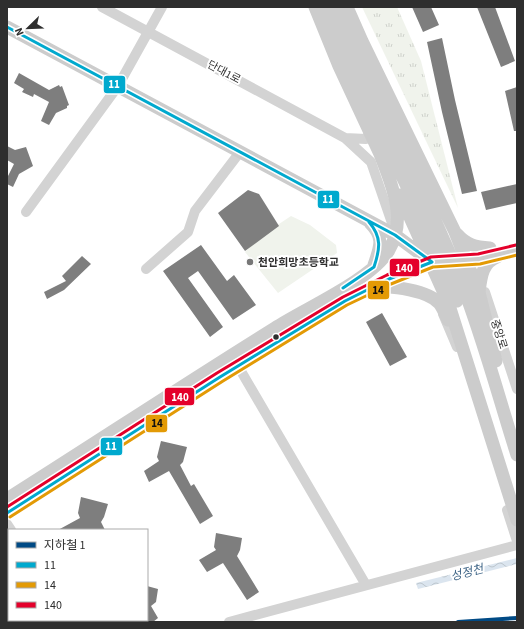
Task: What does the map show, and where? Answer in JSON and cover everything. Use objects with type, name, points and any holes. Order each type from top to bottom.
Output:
[{"type":"main road","points":[[7,499],[277,326],[352,284],[380,263],[390,250],[395,236],[398,209],[394,191],[369,129],[339,66],[315,7]]},
{"type":"main road","points":[[325,7],[358,83],[445,267],[472,345],[517,492]]},
{"type":"main road","points":[[336,7],[360,64],[422,192],[459,277],[517,455]]},
{"type":"main road","points":[[347,7],[455,232],[464,260],[480,286]]},
{"type":"main road","points":[[7,27],[395,236],[432,262]]},
{"type":"main road","points":[[376,146],[432,262],[448,302],[462,342],[515,523]]},
{"type":"main road","points":[[369,222],[377,230],[381,240],[374,267]]},
{"type":"main road","points":[[455,232],[464,242],[473,246],[490,248]]},
{"type":"main road","points":[[464,260],[476,251],[517,242]]},
{"type":"main road","points":[[352,284],[403,267],[432,262],[479,259],[512,251]]},
{"type":"main road","points":[[512,251],[490,260],[482,273],[480,286],[492,348],[517,427]]},
{"type":"main road","points":[[7,513],[238,366],[345,301],[432,262]]},
{"type":"main road","points":[[370,289],[383,287],[401,288],[416,292],[438,303],[462,342]]},
{"type":"street","name":"단대1로","points":[[102,7],[345,138]]},
{"type":"street","points":[[26,212],[118,86],[162,7]]},
{"type":"street","points":[[345,138],[366,139],[369,129]]},
{"type":"street","points":[[345,138],[371,162],[392,220],[395,236]]},
{"type":"street","points":[[146,269],[188,232],[195,211],[240,152]]},
{"type":"street","name":"중앙로","points":[[480,286],[517,389]]},
{"type":"street","points":[[438,303],[460,355],[515,523],[517,541]]},
{"type":"street","points":[[238,366],[366,585]]},
{"type":"street","points":[[229,622],[517,545]]},
{"type":"green space","points":[[362,7],[397,7],[421,61],[458,208]]},
{"type":"green space","points":[[291,216],[310,225],[336,245],[337,253],[278,293],[245,252],[261,236]]},
{"type":"water","name":"성정천","points":[[517,558],[517,564],[418,589],[416,583]]},
{"type":"building","points":[[412,7],[431,7],[439,25],[423,32]]},
{"type":"building","points":[[477,7],[495,7],[515,61],[501,67]]},
{"type":"building","points":[[442,38],[477,191],[462,194],[427,42]]},
{"type":"building","points":[[19,73],[49,90],[59,85],[60,87],[62,86],[69,105],[67,108],[56,113],[49,125],[41,121],[49,102],[34,94],[33,97],[22,92],[24,89],[14,83]]},
{"type":"building","points":[[517,87],[517,131],[514,131],[505,91]]},
{"type":"building","points":[[7,146],[15,150],[26,147],[33,166],[19,174],[13,187],[7,184],[7,178],[14,164],[7,160]]},
{"type":"building","points":[[517,184],[517,203],[486,210],[481,192]]},
{"type":"building","points":[[248,190],[259,194],[279,226],[245,251],[218,213]]},
{"type":"building","points":[[201,245],[227,281],[234,275],[256,305],[233,320],[198,271],[188,278],[223,327],[210,337],[163,271]]},
{"type":"building","points":[[82,256],[91,264],[64,290],[47,299],[44,292],[66,281],[62,276]]},
{"type":"building","points":[[382,313],[407,357],[390,366],[366,322]]},
{"type":"building","points":[[161,441],[187,447],[183,462],[180,465],[191,486],[194,484],[213,516],[200,524],[169,471],[149,482],[144,471],[159,461],[157,457]]},
{"type":"building","points":[[81,497],[108,504],[101,522],[104,529],[60,529],[80,518],[78,513]]},
{"type":"building","points":[[216,533],[242,538],[240,550],[237,556],[259,592],[247,600],[223,563],[207,572],[199,560],[216,550],[214,547]]},
{"type":"building","points":[[148,586],[158,589],[156,602],[151,606],[158,618],[153,622],[147,622]]},
{"type":"metro line","name":"1","points":[[458,622],[517,618]]},
{"type":"transit line","name":"11","points":[[7,27],[395,235],[432,262]]},
{"type":"transit line","name":"11","points":[[343,288],[374,267],[378,254],[379,243],[376,233],[369,222]]},
{"type":"transit line","name":"140","points":[[7,507],[217,373],[343,297],[387,275],[431,257],[478,254],[516,245]]},
{"type":"transit line","name":"14","points":[[10,517],[223,381],[347,305],[391,284],[433,267],[480,264],[517,255]]},
{"type":"transit line","name":"11","points":[[7,513],[220,377],[345,301],[389,279],[432,262]]},
{"type":"place","name":"천안희망초등학교","points":[[250,262]]}]
